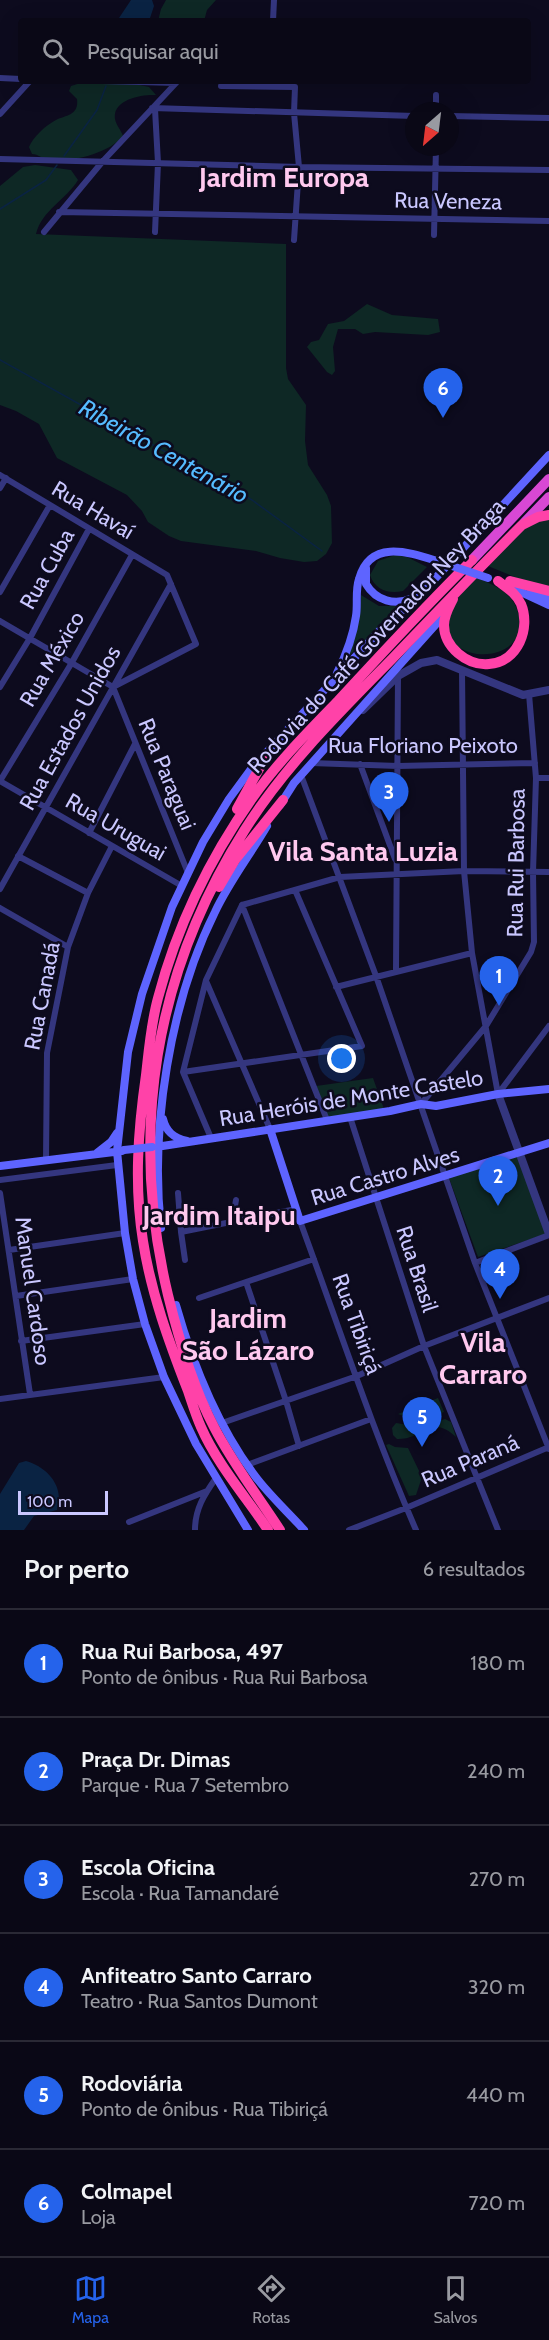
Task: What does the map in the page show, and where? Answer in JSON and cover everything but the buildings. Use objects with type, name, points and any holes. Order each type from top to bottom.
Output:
[{"type":"highway","name":"Rodovia do Café Governador Ney Braga","points":[[268,1530],[228,1473],[201,1429],[153,1290],[143,1243],[137,1175],[140,1113],[149,1038],[157,999],[180,929],[218,853],[235,824],[284,758],[413,619],[549,479]]},
{"type":"highway","name":"Rodovia do Café Governador Ney Braga","points":[[280,1530],[247,1484],[213,1425],[175,1326],[157,1248],[150,1170],[153,1085],[165,1014],[208,894],[244,830],[277,784],[353,698],[549,496]]},
{"type":"highway","points":[[522,525],[538,517],[549,515]]},
{"type":"highway","points":[[461,586],[448,610],[445,631],[447,638],[458,654],[470,661],[490,664],[505,658],[518,647],[526,622],[514,593],[493,579]]},
{"type":"highway","points":[[510,581],[549,591]]},
{"type":"highway","points":[[191,905],[197,884],[250,788],[264,756]]},
{"type":"highway","points":[[194,929],[235,860],[283,800]]},
{"type":"main road","points":[[248,1530],[196,1444],[164,1377],[145,1324],[134,1279],[125,1233],[117,1165],[121,1151],[120,1127],[128,1052],[135,1016],[152,962],[182,886],[203,842],[229,799],[264,756],[382,628],[419,596],[549,455]]},
{"type":"main road","points":[[327,689],[351,641],[358,602],[358,581],[367,564],[383,553],[406,552],[437,561],[493,579],[549,605]]},
{"type":"main road","points":[[367,564],[366,584],[377,597],[397,602],[419,596]]},
{"type":"main road","points":[[493,579],[510,581],[549,599]]},
{"type":"main road","points":[[304,1530],[247,1465],[222,1423],[192,1358],[165,1262],[160,1223],[156,1147],[176,1015],[197,953],[223,896],[283,800],[301,775],[448,610]]},
{"type":"main road","name":"Rua Heróis de Monte Castelo","points":[[0,1166],[190,1142],[421,1104],[436,1107],[498,1094],[549,1089]]},
{"type":"main road","points":[[162,1111],[167,1131],[190,1142]]},
{"type":"main road","points":[[96,1154],[111,1142],[120,1127]]},
{"type":"main road","name":"Rua Tibiriçá","points":[[270,1129],[300,1221]]},
{"type":"main road","name":"Rua Castro Alves","points":[[300,1221],[549,1143]]},
{"type":"street","points":[[273,18],[274,0]]},
{"type":"street","points":[[0,78],[18,79]]},
{"type":"street","points":[[0,114],[27,84]]},
{"type":"street","points":[[44,232],[103,161],[175,84]]},
{"type":"street","points":[[221,86],[272,84],[295,87],[294,113],[299,167],[294,240]]},
{"type":"street","points":[[436,95],[436,102]]},
{"type":"street","points":[[154,109],[405,116]]},
{"type":"street","points":[[154,109],[158,163],[155,232]]},
{"type":"street","points":[[459,116],[549,118]]},
{"type":"street","points":[[434,235],[436,156]]},
{"type":"street","points":[[0,159],[299,167],[549,170]]},
{"type":"street","name":"Rua Veneza","points":[[59,213],[549,221]]},
{"type":"street","points":[[0,488],[3,477]]},
{"type":"street","name":"Rua Havaí","points":[[3,477],[167,575],[171,584]]},
{"type":"street","points":[[0,592],[50,505]]},
{"type":"street","name":"Rua Cuba","points":[[0,687],[30,638],[89,529]]},
{"type":"street","name":"Rua México","points":[[0,781],[71,664],[132,555]]},
{"type":"street","points":[[0,621],[113,687],[196,645],[171,584]]},
{"type":"street","name":"Rua Estados Unidos","points":[[0,889],[171,584]]},
{"type":"street","points":[[328,745],[398,676],[421,663],[437,660],[510,692],[530,694],[549,690]]},
{"type":"street","points":[[462,670],[464,872],[472,953],[498,1094],[549,1235],[475,1263]]},
{"type":"street","points":[[396,971],[398,676]]},
{"type":"street","name":"Rua Paraguai","points":[[113,687],[189,875]]},
{"type":"street","name":"Rua Rui Barbosa","points":[[421,1104],[486,1026],[531,952],[534,942],[533,872],[536,778],[530,694]]},
{"type":"street","points":[[89,833],[135,744]]},
{"type":"street","name":"Rua Floriano Peixoto","points":[[311,764],[399,766],[535,763]]},
{"type":"street","points":[[360,764],[397,865]]},
{"type":"street","points":[[301,775],[376,976],[475,1263],[549,1448]]},
{"type":"street","name":"Rua Floriano Peixoto","points":[[536,778],[549,778]]},
{"type":"street","name":"Rua Uruguai","points":[[0,781],[182,886]]},
{"type":"street","name":"Rua Canadá","points":[[46,1161],[47,1053],[68,947],[88,893],[111,846]]},
{"type":"street","points":[[18,856],[88,893]]},
{"type":"street","points":[[211,1138],[183,1072],[206,980],[242,905],[340,877],[464,872],[549,872]]},
{"type":"street","points":[[183,1072],[362,1046],[295,890]]},
{"type":"street","points":[[242,905],[327,1120]]},
{"type":"street","points":[[0,908],[68,947]]},
{"type":"street","points":[[336,987],[472,953]]},
{"type":"street","points":[[206,980],[270,1129]]},
{"type":"street","points":[[498,1094],[549,1026]]},
{"type":"street","name":"Rua Brasil","points":[[350,1117],[424,1346],[498,1530]]},
{"type":"street","points":[[0,1180],[117,1165]]},
{"type":"street","points":[[178,1193],[185,1260]]},
{"type":"street","name":"Manuel Cardoso","points":[[0,1194],[30,1394]]},
{"type":"street","points":[[232,1223],[236,1200]]},
{"type":"street","points":[[181,1232],[296,1209]]},
{"type":"street","name":"Rua Tibiriçá","points":[[300,1221],[371,1419],[416,1530]]},
{"type":"street","points":[[9,1250],[125,1233]]},
{"type":"street","points":[[199,1298],[314,1259]]},
{"type":"street","points":[[16,1296],[134,1279]]},
{"type":"street","points":[[246,1282],[299,1446]]},
{"type":"street","points":[[222,1423],[357,1376],[424,1346],[549,1298]]},
{"type":"street","points":[[21,1341],[145,1324]]},
{"type":"street","points":[[0,1399],[164,1377]]},
{"type":"street","points":[[247,1465],[371,1419]]},
{"type":"street","name":"Rua Paraná","points":[[349,1530],[549,1448]]},
{"type":"street","points":[[195,1530],[197,1512],[216,1478]]},
{"type":"street","points":[[129,1522],[207,1491]]},
{"type":"green space","points":[[166,0],[216,0],[207,10],[205,18],[159,18]]},
{"type":"green space","points":[[77,84],[140,84],[149,87],[156,95],[130,99],[118,107],[115,119],[123,136],[108,148],[89,156],[68,160],[49,160],[32,154],[29,147],[40,132],[52,122],[71,114],[76,108],[77,99],[69,91],[71,86]]},
{"type":"green space","points":[[35,165],[71,170],[78,180],[43,218],[36,234],[286,244],[286,368],[288,379],[306,405],[305,441],[308,465],[327,495],[331,506],[332,543],[326,554],[317,561],[304,562],[280,558],[256,551],[181,541],[169,536],[148,522],[142,511],[127,495],[57,458],[39,424],[0,405],[0,186],[23,167]]},
{"type":"green space","points":[[367,304],[392,315],[438,319],[440,332],[428,335],[375,332],[363,334],[355,329],[338,329],[333,347],[335,371],[332,375],[307,347],[311,342],[319,340],[328,324],[344,321]]},
{"type":"green space","points":[[549,519],[549,586],[522,580],[488,566],[533,522]]},
{"type":"green space","points":[[395,555],[407,557],[427,567],[403,591],[392,592],[383,590],[375,584],[370,575],[378,561]]},
{"type":"green space","points":[[474,577],[503,591],[517,609],[518,633],[511,645],[499,652],[484,654],[470,652],[457,646],[449,636],[448,621],[452,609]]},
{"type":"green space","points":[[361,595],[379,606],[399,606],[347,658],[358,622]]},
{"type":"green space","points":[[373,1078],[384,1109],[328,1117],[316,1086]]},
{"type":"green space","points":[[518,1154],[546,1234],[478,1257],[449,1178]]},
{"type":"green space","points":[[438,1398],[444,1412],[421,1419],[398,1414]]},
{"type":"green space","points":[[445,1419],[451,1422],[456,1437],[440,1427],[433,1427],[406,1438],[397,1439],[393,1435],[392,1428],[396,1423],[421,1427]]},
{"type":"green space","points":[[386,1445],[408,1448],[422,1477],[416,1495],[409,1496]]},
{"type":"water","points":[[131,0],[152,0],[154,6],[150,18],[119,18]]},
{"type":"water","points":[[26,1461],[41,1468],[52,1479],[58,1493],[57,1510],[34,1516],[24,1530],[0,1530],[0,1494],[19,1463]]},
{"type":"waterway","points":[[64,156],[97,110],[106,86]]},
{"type":"waterway","points":[[0,209],[46,180],[57,165]]},
{"type":"waterway","name":"Ribeirão Centenário","points":[[0,360],[252,500],[322,551]]},
{"type":"place","name":"Colmapel","points":[[443,418]]},
{"type":"place","name":"Escola Oficina","points":[[389,822]]},
{"type":"place","name":"Rua Rui Barbosa, 497","points":[[499,1006]]},
{"type":"place","name":"Praça Dr. Dimas","points":[[498,1206]]},
{"type":"place","name":"Anfiteatro Santo Carraro","points":[[500,1299]]},
{"type":"place","name":"Rodoviária","points":[[422,1447]]},
{"type":"district","name":"Jardim Europa","points":[[284,177]]},
{"type":"district","name":"Vila Santa Luzia","points":[[363,851]]},
{"type":"district","name":"Jardim Itaipu","points":[[219,1215]]},
{"type":"district","name":"Jardim São Lázaro","points":[[248,1334]]},
{"type":"district","name":"Vila Carraro","points":[[483,1358]]}]
